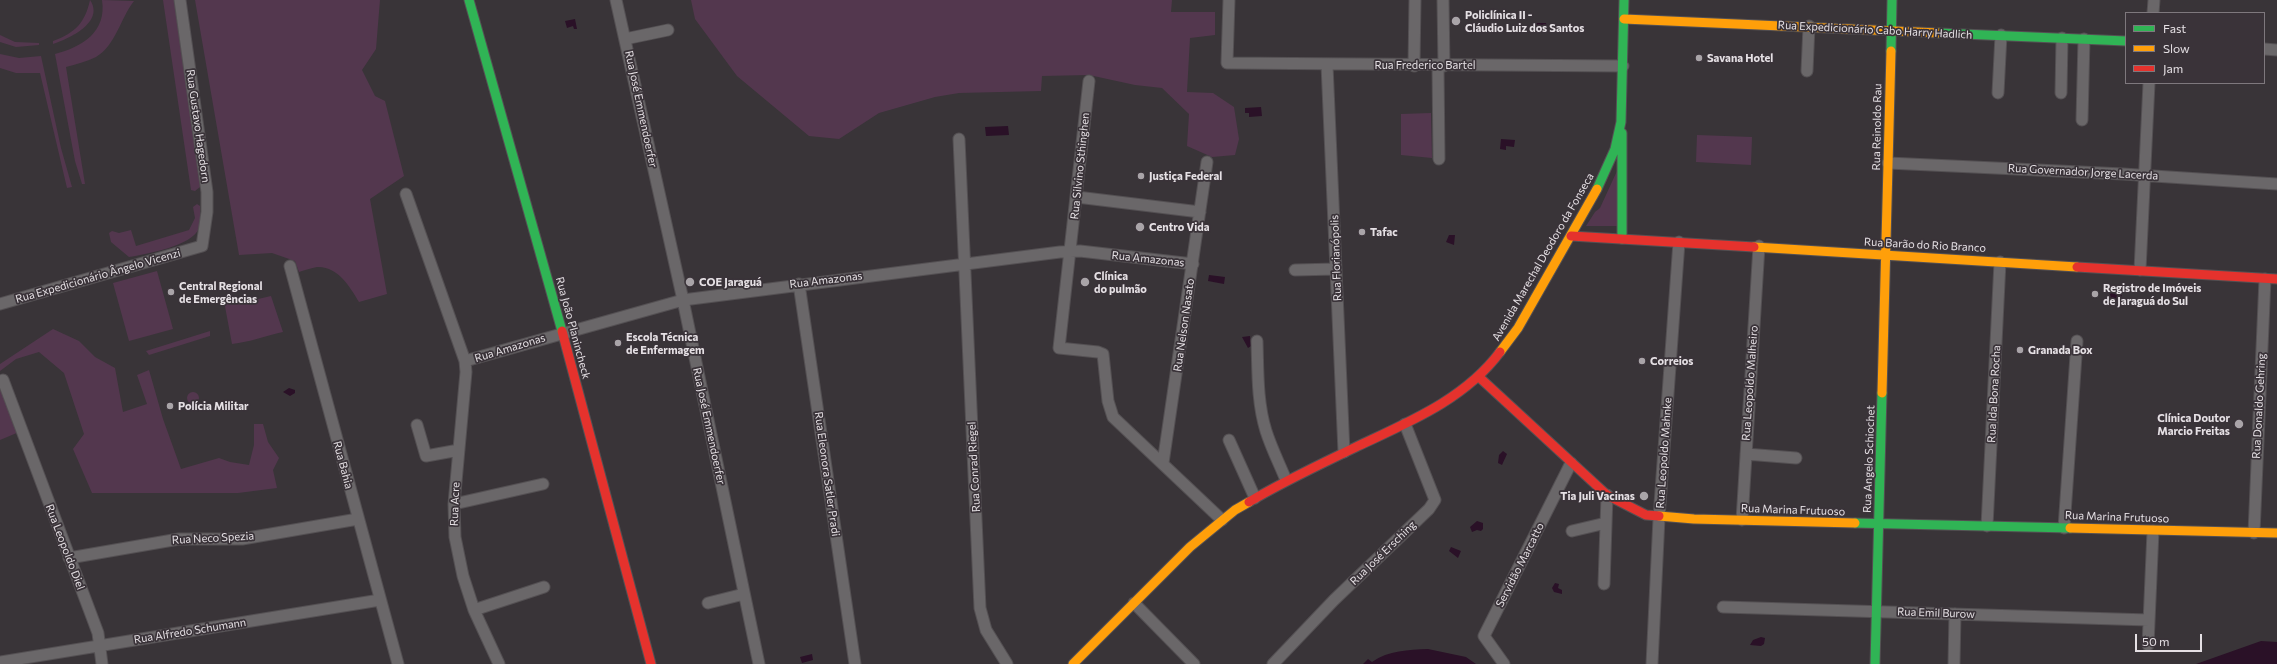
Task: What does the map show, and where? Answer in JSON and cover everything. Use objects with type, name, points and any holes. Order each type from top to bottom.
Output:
[{"type":"main road","name":"Rua João Planincheck","points":[[469,0],[562,332],[651,664]]},
{"type":"main road","name":"Avenida Marechal Deodoro da Fonseca","points":[[1073,664],[1190,546],[1222,520],[1286,480],[1406,424],[1442,404],[1479,377],[1501,352],[1518,328],[1571,236],[1604,176],[1616,149],[1622,122],[1624,0]]},
{"type":"main road","name":"Rua Reinoldo Rau","points":[[1886,255],[1892,0]]},
{"type":"main road","name":"Rua Expedicionário Cabo Harry Hadlich","points":[[1624,19],[2125,41]]},
{"type":"main road","points":[[1622,122],[1622,239]]},
{"type":"main road","name":"Rua Barão do Rio Branco","points":[[1571,236],[1759,246],[2277,279]]},
{"type":"main road","name":"Rua Angelo Schiochet","points":[[1875,664],[1886,255]]},
{"type":"main road","name":"Rua Marina Frutuoso","points":[[1479,377],[1607,495],[1646,515],[1660,518],[2277,533]]},
{"type":"street","name":"Rua Gustavo Hagedorn","points":[[180,0],[207,192],[205,231],[202,246],[197,248]]},
{"type":"street","name":"Rua José Emmendoerfer","points":[[616,0],[683,300],[759,664]]},
{"type":"street","name":"Rua Frederico Bartel","points":[[1229,0],[1227,63],[1414,66],[1623,66]]},
{"type":"street","points":[[1414,0],[1414,66]]},
{"type":"street","points":[[1439,159],[1443,0]]},
{"type":"street","points":[[2153,12],[2154,0]]},
{"type":"street","points":[[1807,71],[1809,26]]},
{"type":"street","points":[[625,39],[668,30]]},
{"type":"street","points":[[1998,93],[2001,35]]},
{"type":"street","points":[[2061,93],[2062,38]]},
{"type":"street","points":[[2082,120],[2084,39]]},
{"type":"street","points":[[2265,49],[2277,50]]},
{"type":"street","name":"Rua Florianópolis","points":[[1327,65],[1344,452]]},
{"type":"street","name":"Rua Silvino Sthinghen","points":[[1089,81],[1072,251],[1059,348],[1098,352],[1103,354],[1108,401],[1113,417],[1164,463]]},
{"type":"street","points":[[2140,270],[2149,84]]},
{"type":"street","name":"Rua Conrad Riegel","points":[[959,139],[980,608],[986,630],[1007,664]]},
{"type":"street","name":"Rua Nelson Nasato","points":[[1164,463],[1207,162]]},
{"type":"street","name":"Rua Governador Jorge Lacerda","points":[[1888,163],[2144,175],[2277,184]]},
{"type":"street","name":"Rua Acre","points":[[406,194],[465,361],[466,372],[453,520],[458,557],[474,610],[499,664]]},
{"type":"street","points":[[1077,197],[1200,212]]},
{"type":"street","name":"Rua Leopoldo Mahnke","points":[[1652,664],[1660,518],[1679,242]]},
{"type":"street","name":"Rua Leopoldo Malheiro","points":[[1742,520],[1759,246]]},
{"type":"street","name":"Rua Expedicionário Ângelo Vicenzi","points":[[0,304],[197,248]]},
{"type":"street","name":"Rua Amazonas","points":[[465,361],[562,332],[683,300],[799,284],[1072,251],[1193,264]]},
{"type":"street","name":"Rua Ida Bona Rocha","points":[[1987,526],[2000,262]]},
{"type":"street","name":"Rua Bahia","points":[[290,266],[398,664]]},
{"type":"street","points":[[1295,270],[1336,269]]},
{"type":"street","name":"Rua Donaldo Gehring","points":[[2254,533],[2265,279]]},
{"type":"street","name":"Rua Eleonora Satler Pradi","points":[[799,284],[855,664]]},
{"type":"street","points":[[1257,341],[1258,387],[1262,413],[1266,430],[1286,480]]},
{"type":"street","points":[[2064,528],[2077,342]]},
{"type":"street","name":"Rua Leopoldo Diel","points":[[3,380],[101,646],[102,664]]},
{"type":"street","name":"Rua José Ersching","points":[[1273,664],[1334,600],[1429,510],[1435,500],[1406,424]]},
{"type":"street","points":[[417,425],[426,456],[459,450]]},
{"type":"street","points":[[1229,440],[1255,498]]},
{"type":"street","points":[[1746,454],[1796,458]]},
{"type":"street","points":[[1164,463],[1222,520]]},
{"type":"street","name":"Servidão Marcatto","points":[[1504,664],[1484,636],[1571,463]]},
{"type":"street","points":[[454,504],[543,484]]},
{"type":"street","points":[[1604,584],[1607,495]]},
{"type":"street","name":"Rua Neco Spezia","points":[[69,558],[179,538],[242,539],[358,519]]},
{"type":"street","points":[[1572,531],[1606,523]]},
{"type":"street","points":[[2148,645],[2154,531]]},
{"type":"street","points":[[474,610],[544,587]]},
{"type":"street","points":[[708,603],[744,594]]},
{"type":"street","name":"Rua Alfredo Schumann","points":[[0,662],[380,600]]},
{"type":"street","points":[[1134,603],[1194,664]]},
{"type":"street","name":"Rua Emil Burow","points":[[1723,607],[2149,620]]},
{"type":"street","points":[[1954,664],[1955,614]]},
{"type":"shaded area","points":[[90,0],[93,8],[93,15],[89,22],[76,34],[53,44],[53,41],[73,31],[78,26],[85,15]]},
{"type":"shaded area","points":[[102,0],[134,1],[113,39],[103,52],[92,59],[66,67],[85,184],[82,184],[75,161],[55,54],[74,47],[90,36],[101,21],[103,11]]},
{"type":"shaded area","points":[[163,0],[175,0],[200,187],[195,191],[191,190]]},
{"type":"shaded area","points":[[195,0],[380,0],[376,49],[362,70],[375,96],[385,101],[404,176],[370,199],[387,294],[359,302],[352,290],[342,278],[331,270],[317,267],[299,272],[295,261],[272,253],[239,255]]},
{"type":"shaded area","points":[[691,0],[1172,0],[1171,12],[1215,12],[1215,35],[1190,38],[1187,92],[1213,93],[1234,107],[1239,139],[1235,155],[1212,157],[1187,146],[1189,114],[1162,88],[1135,85],[1089,75],[1042,76],[1041,91],[959,93],[935,97],[879,113],[839,139],[809,136],[737,76],[695,19]]},
{"type":"shaded area","points":[[575,19],[577,29],[574,29],[573,26],[567,28],[565,21]]},
{"type":"shaded area","points":[[1534,23],[1546,23],[1548,32],[1540,32],[1534,27]]},
{"type":"shaded area","points":[[0,35],[15,42],[39,43],[39,45],[16,47],[0,42]]},
{"type":"shaded area","points":[[0,54],[19,58],[41,56],[61,148],[72,187],[67,188],[40,73],[16,73],[0,68]]},
{"type":"shaded area","points":[[1261,107],[1262,116],[1249,117],[1249,113],[1245,113],[1245,108]]},
{"type":"shaded area","points":[[1431,113],[1432,158],[1401,155],[1401,114]]},
{"type":"shaded area","points":[[1008,126],[1009,135],[986,136],[985,127]]},
{"type":"shaded area","points":[[1697,135],[1752,137],[1751,165],[1696,162]]},
{"type":"shaded area","points":[[1501,139],[1515,140],[1514,147],[1506,146],[1506,150],[1500,149]]},
{"type":"shaded area","points":[[1617,171],[1617,226],[1586,226],[1595,212],[1600,208]]},
{"type":"shaded area","points":[[197,204],[200,206],[199,228],[188,240],[179,244],[157,251],[129,257],[111,242],[109,233],[112,231],[119,233],[131,230],[136,246],[189,230],[195,218],[193,207]]},
{"type":"shaded area","points":[[1449,235],[1455,235],[1454,245],[1446,242]]},
{"type":"shaded area","points":[[157,271],[173,329],[129,341],[113,283]]},
{"type":"shaded area","points":[[1209,275],[1225,277],[1224,284],[1208,281]]},
{"type":"shaded area","points":[[2110,293],[2122,293],[2121,301],[2109,300]]},
{"type":"shaded area","points":[[237,296],[241,303],[271,296],[283,332],[232,344],[224,301]]},
{"type":"shaded area","points":[[53,329],[79,341],[95,357],[115,368],[123,412],[147,404],[137,375],[149,370],[163,419],[181,469],[219,458],[230,462],[249,465],[254,445],[254,424],[263,424],[268,442],[279,458],[273,470],[277,488],[238,493],[92,493],[73,449],[84,434],[64,373],[39,352],[16,359],[0,371],[0,364]]},
{"type":"shaded area","points":[[210,331],[210,336],[149,355],[146,351]]},
{"type":"shaded area","points":[[1250,336],[1251,346],[1248,348],[1242,337]]},
{"type":"shaded area","points":[[0,384],[19,432],[0,440]]},
{"type":"shaded area","points":[[289,388],[295,390],[295,393],[290,396],[283,392]]},
{"type":"shaded area","points":[[191,392],[195,392],[199,398],[195,404],[191,404],[187,400],[187,396]]},
{"type":"shaded area","points":[[1503,451],[1507,454],[1502,465],[1498,463],[1499,455]]},
{"type":"shaded area","points":[[1477,521],[1483,523],[1483,529],[1481,531],[1477,530],[1472,532],[1470,527]]},
{"type":"shaded area","points":[[1451,547],[1461,551],[1458,558],[1449,551]]},
{"type":"shaded area","points":[[1555,583],[1559,584],[1558,588],[1562,590],[1562,594],[1554,592],[1552,588]]},
{"type":"shaded area","points":[[1761,637],[1765,638],[1764,644],[1761,646],[1750,645],[1753,640]]},
{"type":"shaded area","points":[[2261,641],[2277,642],[2277,664],[2196,664]]},
{"type":"shaded area","points":[[1428,649],[1466,657],[1476,664],[1363,664],[1368,659],[1372,662],[1392,653],[1406,650]]},
{"type":"shaded area","points":[[812,654],[813,660],[802,663],[800,657]]},
{"type":"traffic: fast","points":[[469,0],[562,331]]},
{"type":"traffic: fast","points":[[1597,189],[1615,149],[1621,122],[1624,0]]},
{"type":"traffic: fast","points":[[1891,51],[1892,0]]},
{"type":"traffic: fast","points":[[1939,33],[2125,41]]},
{"type":"traffic: fast","points":[[1622,133],[1622,239]]},
{"type":"traffic: fast","points":[[1875,664],[1882,393]]},
{"type":"traffic: fast","points":[[1855,523],[2070,528]]},
{"type":"traffic: slow","points":[[1624,19],[1939,33]]},
{"type":"traffic: slow","points":[[1882,393],[1891,51]]},
{"type":"traffic: slow","points":[[1500,352],[1518,328],[1597,189]]},
{"type":"traffic: slow","points":[[1754,247],[2077,267]]},
{"type":"traffic: slow","points":[[1073,664],[1190,547],[1235,510],[1249,502]]},
{"type":"traffic: slow","points":[[1659,516],[1694,519],[1855,523]]},
{"type":"traffic: slow","points":[[2070,528],[2277,533]]},
{"type":"traffic: jam","points":[[1571,236],[1754,247]]},
{"type":"traffic: jam","points":[[2077,267],[2277,279]]},
{"type":"traffic: jam","points":[[562,331],[651,664]]},
{"type":"traffic: jam","points":[[1249,502],[1303,473],[1435,408],[1470,383],[1486,369],[1500,352]]},
{"type":"traffic: jam","points":[[1479,377],[1607,495],[1646,515],[1659,516]]},
{"type":"place","name":"Policlínica II - Cláudio Luiz dos Santos","points":[[1456,21]]},
{"type":"place","name":"Savana Hotel","points":[[1699,58]]},
{"type":"place","name":"Justiça Federal","points":[[1141,176]]},
{"type":"place","name":"Centro Vida","points":[[1140,227]]},
{"type":"place","name":"Tafac","points":[[1362,232]]},
{"type":"place","name":"COE Jaraguá","points":[[690,282]]},
{"type":"place","name":"Clínica do pulmão","points":[[1085,282]]},
{"type":"place","name":"Central Regional de Emergências","points":[[171,292]]},
{"type":"place","name":"Registro de Imóveis de Jaraguá do Sul","points":[[2095,294]]},
{"type":"place","name":"Escola Técnica de Enfermagem","points":[[618,343]]},
{"type":"place","name":"Granada Box","points":[[2020,350]]},
{"type":"place","name":"Correios","points":[[1642,361]]},
{"type":"place","name":"Polícia Militar","points":[[170,406]]},
{"type":"place","name":"Clínica Doutor Marcio Freitas","points":[[2239,424]]},
{"type":"place","name":"Tia Juli Vacinas","points":[[1644,496]]}]
